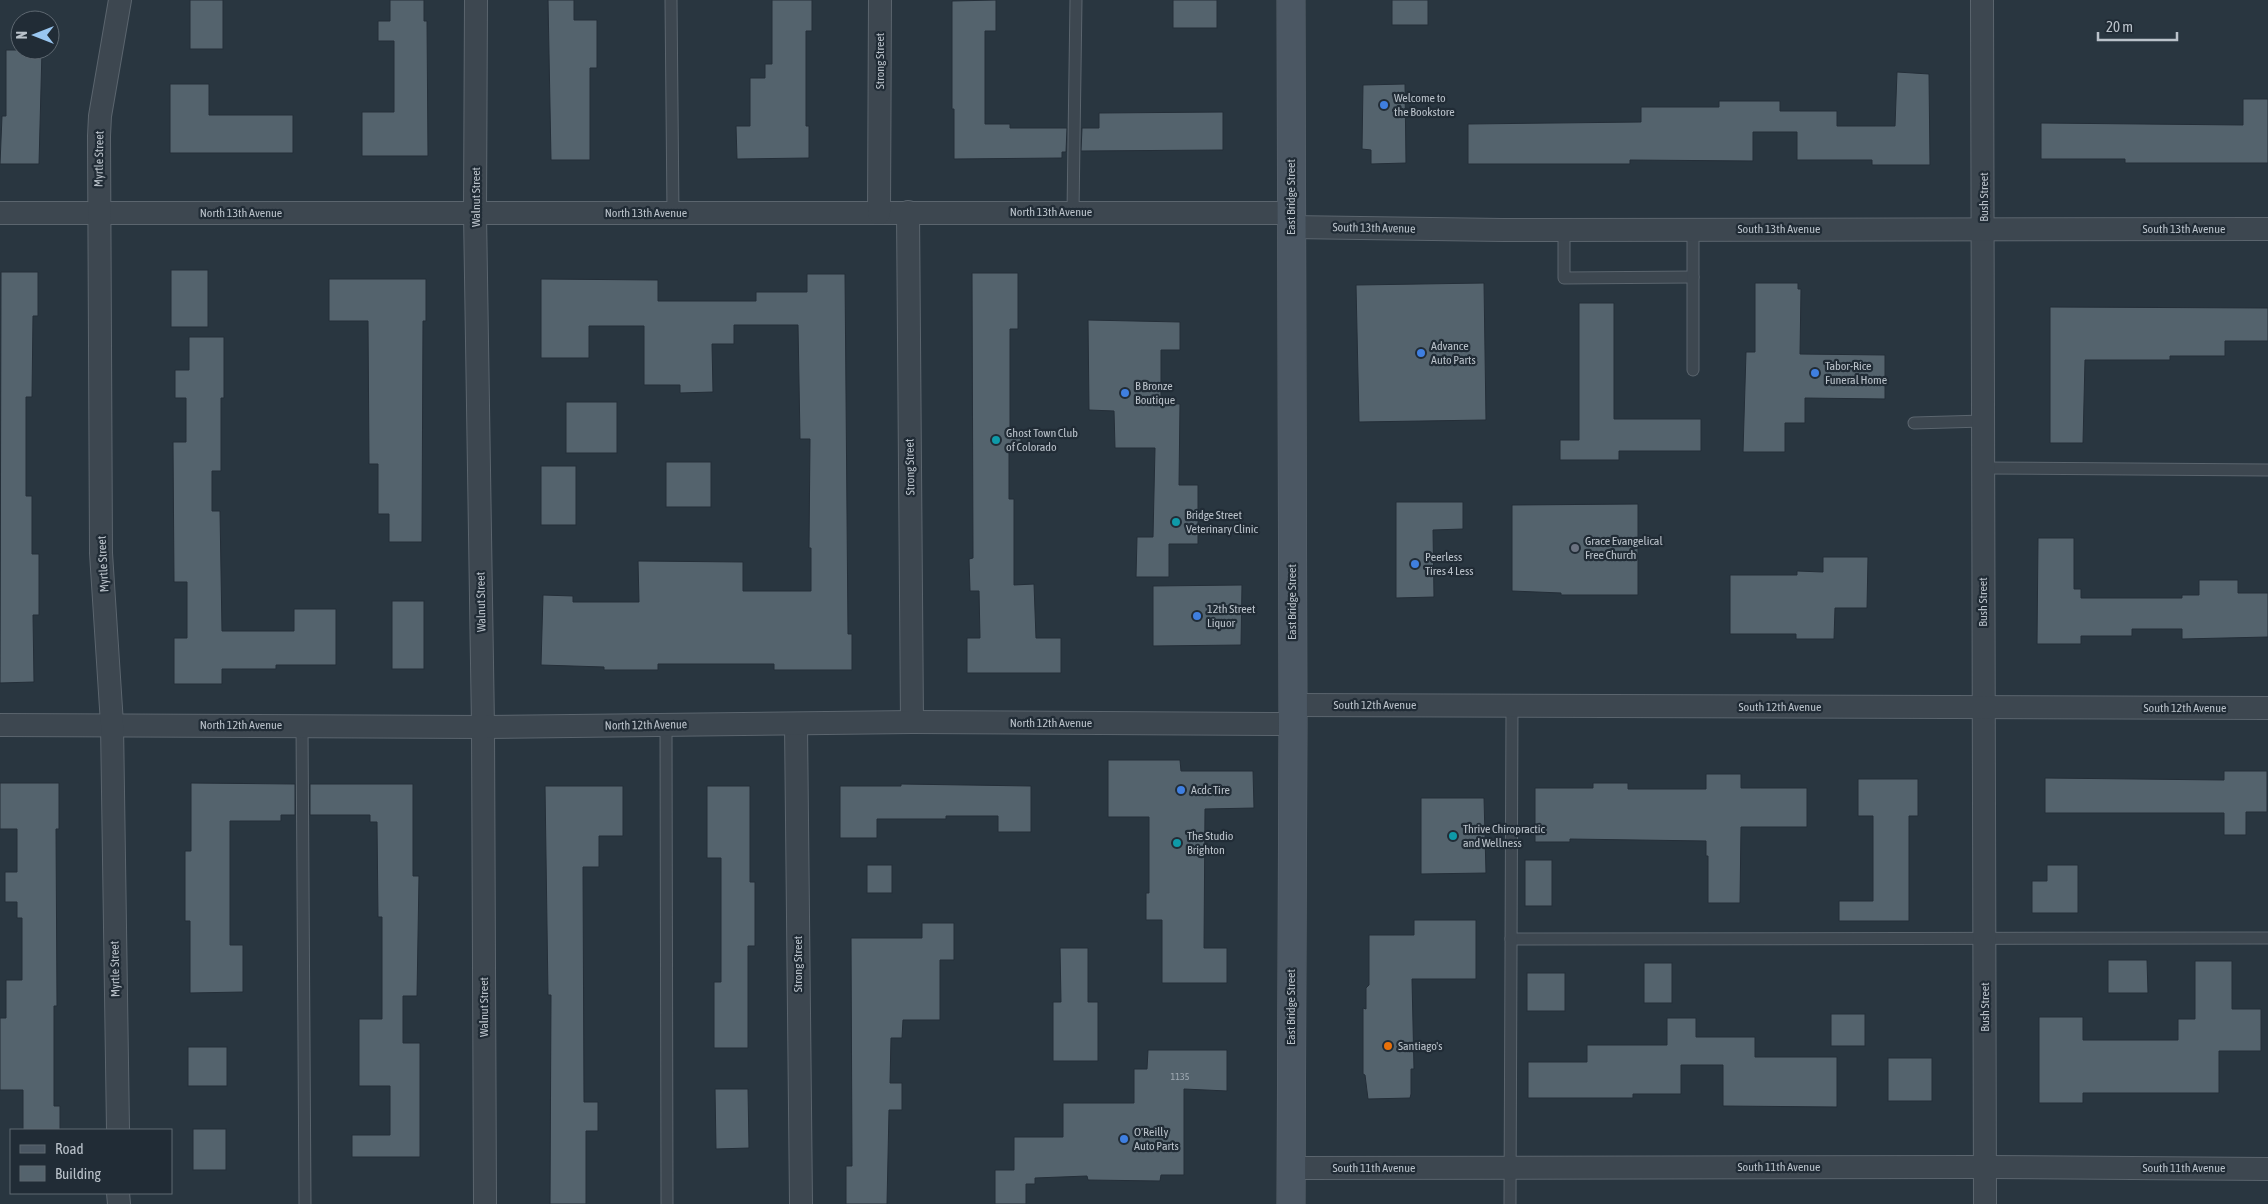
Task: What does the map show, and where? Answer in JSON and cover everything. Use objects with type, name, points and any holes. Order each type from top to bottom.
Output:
[{"type":"main road","name":"East Bridge Street","points":[[1290,1204],[1293,715],[1291,0]]},
{"type":"street","name":"Myrtle Street","points":[[118,1129],[112,724],[102,553],[99,212],[100,116],[120,0]]},
{"type":"street","name":"Walnut Street","points":[[476,0],[476,213],[483,727],[485,1204]]},
{"type":"street","name":"Strong Street","points":[[879,213],[880,0]]},
{"type":"street","name":"Bush Street","points":[[1982,0],[1985,1204]]},
{"type":"street","name":"Strong Street","points":[[908,212],[912,722]]},
{"type":"street","name":"North 13th Avenue","points":[[0,213],[1073,212],[1291,220]]},
{"type":"street","name":"South 13th Avenue","points":[[1291,220],[1564,229],[2268,229]]},
{"type":"street","name":"South 12th Avenue","points":[[1293,715],[1512,706],[2268,708]]},
{"type":"street","name":"North 12th Avenue","points":[[0,725],[483,727],[796,724],[1293,715]]},
{"type":"street","name":"Strong Street","points":[[796,724],[801,1204]]},
{"type":"street","name":"South 11th Avenue","points":[[1291,1168],[1985,1167],[2268,1169]]},
{"type":"lane","points":[[671,0],[673,213]]},
{"type":"lane","points":[[1073,212],[1076,0]]},
{"type":"lane","points":[[1564,229],[1564,278],[1693,277]]},
{"type":"lane","points":[[1693,229],[1693,370]]},
{"type":"lane","points":[[1914,424],[1983,421]]},
{"type":"lane","points":[[1983,468],[2268,470]]},
{"type":"lane","points":[[1510,1204],[1512,706]]},
{"type":"lane","points":[[666,724],[667,1204]]},
{"type":"lane","points":[[302,725],[305,1204]]},
{"type":"lane","points":[[1511,939],[2268,938]]},
{"type":"building","points":[[190,0],[223,0],[223,49],[190,49]]},
{"type":"building","points":[[390,0],[424,0],[424,21],[427,21],[428,156],[362,156],[362,112],[394,112],[394,41],[378,41],[378,21],[390,21]]},
{"type":"building","points":[[548,0],[574,0],[574,20],[597,20],[597,68],[590,68],[590,160],[551,160]]},
{"type":"building","points":[[772,0],[812,0],[812,31],[806,31],[806,126],[809,126],[809,158],[737,159],[736,126],[750,126],[750,78],[765,78],[765,64],[772,64]]},
{"type":"building","points":[[996,0],[996,31],[985,31],[985,124],[1010,124],[1010,128],[1067,128],[1066,152],[1062,152],[1062,158],[954,159],[952,1]]},
{"type":"building","points":[[1173,0],[1217,0],[1217,28],[1173,28]]},
{"type":"building","points":[[1392,0],[1428,0],[1428,25],[1392,25]]},
{"type":"building","points":[[6,50],[10,50],[10,60],[42,60],[39,164],[0,164],[2,116],[6,116]]},
{"type":"building","points":[[1897,72],[1929,74],[1930,165],[1872,165],[1872,160],[1797,160],[1797,132],[1753,132],[1753,161],[1630,160],[1630,164],[1468,164],[1468,124],[1641,122],[1641,107],[1719,107],[1719,101],[1780,101],[1780,111],[1837,111],[1837,126],[1895,126]]},
{"type":"building","points":[[170,84],[209,84],[209,115],[293,115],[293,153],[170,153]]},
{"type":"building","name":"Welcome to the Bookstore","points":[[1405,84],[1406,163],[1371,164],[1371,150],[1362,149],[1363,85]]},
{"type":"building","points":[[2243,99],[2268,99],[2268,163],[2125,163],[2125,159],[2041,159],[2041,123],[2243,125]]},
{"type":"building","points":[[1223,112],[1223,150],[1081,151],[1082,128],[1099,128],[1099,113]]},
{"type":"building","points":[[171,270],[208,270],[208,327],[171,327]]},
{"type":"building","points":[[1,272],[38,272],[38,316],[33,316],[32,397],[26,397],[26,496],[32,496],[32,554],[39,554],[39,615],[33,615],[34,682],[0,683]]},
{"type":"building","points":[[972,273],[1018,273],[1018,329],[1010,329],[1010,430],[1021,431],[1021,450],[1009,450],[1009,499],[1014,499],[1014,585],[1034,584],[1036,638],[1061,638],[1061,673],[967,673],[967,638],[980,638],[979,591],[970,591],[969,559],[973,558]]},
{"type":"building","points":[[807,274],[845,274],[848,634],[852,634],[852,670],[774,670],[774,664],[658,664],[658,670],[604,670],[604,667],[541,665],[543,595],[573,596],[573,602],[639,602],[638,561],[743,562],[743,591],[811,591],[811,548],[809,548],[810,439],[800,439],[798,325],[734,325],[734,344],[712,344],[713,392],[680,393],[680,385],[644,385],[644,326],[589,326],[589,358],[541,358],[541,279],[658,280],[658,301],[756,301],[756,292],[807,292]]},
{"type":"building","points":[[329,279],[426,279],[426,321],[423,321],[422,542],[389,542],[389,514],[378,514],[378,464],[369,464],[368,321],[329,321]]},
{"type":"building","name":"Advance Auto Parts","points":[[1484,283],[1486,420],[1359,422],[1356,285]]},
{"type":"building","name":"Tabor-Rice Funeral Home","points":[[1755,283],[1798,283],[1798,289],[1801,289],[1800,354],[1885,355],[1885,399],[1805,398],[1805,423],[1785,423],[1785,452],[1743,452],[1746,352],[1755,352]]},
{"type":"building","points":[[1579,303],[1614,303],[1614,419],[1701,419],[1701,451],[1619,451],[1619,460],[1560,460],[1560,440],[1579,440]]},
{"type":"building","points":[[2050,307],[2268,308],[2268,341],[2225,341],[2225,356],[2170,356],[2170,360],[2085,360],[2083,443],[2050,443]]},
{"type":"building","name":"B Bronze Boutique","points":[[1088,320],[1180,322],[1180,350],[1161,350],[1161,403],[1180,404],[1179,485],[1198,485],[1198,544],[1169,544],[1169,577],[1136,577],[1137,537],[1153,537],[1155,448],[1115,448],[1114,411],[1089,410]]},
{"type":"building","points":[[189,337],[224,337],[224,398],[221,398],[221,471],[212,471],[212,511],[220,511],[222,631],[294,631],[294,609],[336,609],[336,665],[276,665],[276,669],[222,669],[222,684],[174,684],[174,638],[187,638],[187,582],[174,582],[173,442],[186,442],[186,398],[175,398],[175,370],[189,370]]},
{"type":"building","points":[[566,402],[617,402],[617,453],[566,453]]},
{"type":"building","points":[[666,462],[711,462],[711,507],[666,507]]},
{"type":"building","points":[[541,466],[576,466],[576,525],[541,525]]},
{"type":"building","name":"Peerless Tires 4 Less","points":[[1396,502],[1463,502],[1463,529],[1433,530],[1434,597],[1396,598]]},
{"type":"building","name":"Grace Evangelical Free Church","points":[[1638,504],[1638,595],[1561,595],[1561,593],[1512,591],[1512,505]]},
{"type":"building","points":[[2038,538],[2074,538],[2074,589],[2081,589],[2081,598],[2182,598],[2182,595],[2199,595],[2199,580],[2238,580],[2238,593],[2268,593],[2268,637],[2182,639],[2182,629],[2132,629],[2132,636],[2081,636],[2081,644],[2037,644]]},
{"type":"building","points":[[1823,557],[1868,557],[1867,608],[1835,608],[1834,639],[1796,639],[1796,634],[1730,634],[1730,575],[1797,575],[1797,571],[1823,572]]},
{"type":"building","name":"12th Street Liquor","points":[[1242,585],[1241,645],[1153,646],[1153,586]]},
{"type":"building","points":[[392,601],[424,601],[424,669],[392,669]]},
{"type":"building","points":[[1108,760],[1180,760],[1181,771],[1253,771],[1254,808],[1205,809],[1204,948],[1227,948],[1227,983],[1162,983],[1162,920],[1146,920],[1146,893],[1149,893],[1149,817],[1108,817]]},
{"type":"building","points":[[2224,771],[2267,771],[2267,812],[2246,812],[2246,835],[2224,835],[2224,813],[2045,813],[2045,778],[2224,780]]},
{"type":"building","points":[[1706,774],[1741,774],[1741,788],[1807,788],[1807,827],[1741,827],[1740,903],[1708,903],[1708,856],[1706,856],[1706,841],[1570,839],[1570,842],[1535,842],[1535,788],[1593,788],[1593,783],[1628,783],[1628,789],[1706,789]]},
{"type":"building","points":[[1858,779],[1918,779],[1918,816],[1909,816],[1909,921],[1839,921],[1839,901],[1873,901],[1873,816],[1858,816]]},
{"type":"building","points":[[0,783],[59,783],[59,829],[56,829],[57,1006],[54,1006],[54,1106],[60,1106],[60,1129],[23,1129],[23,1090],[0,1090],[0,1018],[6,1018],[6,980],[22,980],[22,918],[17,918],[17,902],[5,902],[5,872],[17,872],[17,829],[0,829]]},
{"type":"building","points":[[191,783],[295,784],[295,815],[281,815],[281,821],[230,821],[230,945],[243,945],[243,992],[190,993],[190,921],[185,921],[185,851],[191,851]]},
{"type":"building","points":[[310,784],[413,784],[413,876],[419,876],[417,996],[403,996],[403,1043],[420,1043],[420,1157],[352,1157],[352,1135],[390,1135],[390,1086],[359,1086],[359,1019],[382,1019],[382,917],[378,917],[377,822],[370,822],[370,815],[310,815]]},
{"type":"building","points":[[901,784],[1031,786],[1031,832],[998,832],[998,816],[946,816],[946,819],[877,819],[877,838],[840,838],[840,786],[901,786]]},
{"type":"building","points":[[545,786],[623,786],[623,836],[599,836],[599,867],[583,867],[584,1102],[598,1102],[598,1131],[586,1131],[586,1204],[550,1204],[551,995],[548,995]]},
{"type":"building","points":[[707,786],[750,786],[750,882],[755,882],[755,946],[748,946],[748,1048],[714,1048],[714,982],[721,982],[721,858],[707,858]]},
{"type":"building","name":"Thrive Chiropractic and Wellness","points":[[1421,798],[1484,798],[1486,873],[1421,874]]},
{"type":"building","points":[[1525,860],[1552,860],[1552,906],[1525,906]]},
{"type":"building","points":[[867,865],[892,865],[892,893],[867,893]]},
{"type":"building","points":[[2047,865],[2078,865],[2078,913],[2032,913],[2032,881],[2047,881]]},
{"type":"building","points":[[1414,920],[1476,920],[1476,979],[1412,979],[1414,1069],[1411,1069],[1410,1098],[1368,1099],[1365,1075],[1363,1074],[1363,1008],[1366,1009],[1366,988],[1369,985],[1369,935],[1414,935]]},
{"type":"building","points":[[922,923],[954,923],[954,960],[940,960],[940,1020],[903,1020],[902,1038],[891,1038],[890,1083],[902,1083],[902,1110],[889,1110],[887,1204],[846,1204],[846,1166],[852,1166],[851,938],[922,938]]},
{"type":"building","points":[[1060,948],[1088,948],[1088,1002],[1098,1002],[1098,1061],[1053,1061],[1053,1002],[1061,1002]]},
{"type":"building","points":[[2108,960],[2147,960],[2148,993],[2108,993]]},
{"type":"building","points":[[2195,961],[2232,961],[2232,1009],[2261,1009],[2261,1051],[2219,1051],[2219,1093],[2083,1093],[2083,1103],[2039,1103],[2039,1017],[2083,1017],[2083,1040],[2178,1040],[2178,1019],[2195,1019]]},
{"type":"building","points":[[1644,963],[1672,963],[1672,1003],[1644,1003]]},
{"type":"building","points":[[1527,973],[1565,973],[1565,1011],[1527,1011]]},
{"type":"building","points":[[1831,1014],[1865,1014],[1865,1046],[1831,1046]]},
{"type":"building","points":[[1667,1018],[1696,1018],[1696,1037],[1755,1037],[1755,1057],[1837,1057],[1837,1107],[1723,1106],[1723,1065],[1681,1065],[1681,1094],[1633,1094],[1633,1098],[1528,1098],[1528,1062],[1587,1062],[1587,1045],[1667,1045]]},
{"type":"building","points":[[188,1047],[227,1047],[227,1086],[188,1086]]},
{"type":"building","points":[[1148,1050],[1227,1050],[1227,1091],[1184,1089],[1184,1175],[1161,1175],[1160,1181],[1088,1180],[1087,1176],[1035,1178],[1035,1184],[1026,1184],[1026,1204],[995,1204],[995,1170],[1014,1170],[1014,1137],[1063,1137],[1063,1103],[1134,1103],[1134,1069],[1147,1069]]},
{"type":"building","points":[[1888,1058],[1932,1058],[1932,1101],[1888,1101]]},
{"type":"building","points":[[715,1089],[748,1089],[749,1148],[716,1149]]},
{"type":"building","points":[[193,1129],[226,1129],[226,1170],[193,1170]]},
{"type":"place","name":"Welcome to the Bookstore","points":[[1384,105]]},
{"type":"place","name":"Advance Auto Parts","points":[[1421,353]]},
{"type":"place","name":"Tabor-Rice Funeral Home","points":[[1815,373]]},
{"type":"place","name":"B Bronze Boutique","points":[[1125,393]]},
{"type":"place","name":"Ghost Town Club of Colorado","points":[[996,440]]},
{"type":"place","name":"Bridge Street Veterinary Clinic","points":[[1176,522]]},
{"type":"place","name":"Grace Evangelical Free Church","points":[[1575,548]]},
{"type":"place","name":"Peerless Tires 4 Less","points":[[1415,564]]},
{"type":"place","name":"12th Street Liquor","points":[[1197,616]]},
{"type":"place","name":"Acdc Tire","points":[[1181,790]]},
{"type":"place","name":"Thrive Chiropractic and Wellness","points":[[1453,836]]},
{"type":"place","name":"The Studio Brighton","points":[[1177,843]]},
{"type":"place","name":"Santiago's","points":[[1388,1046]]},
{"type":"place","name":"O'Reilly Auto Parts","points":[[1124,1139]]}]
